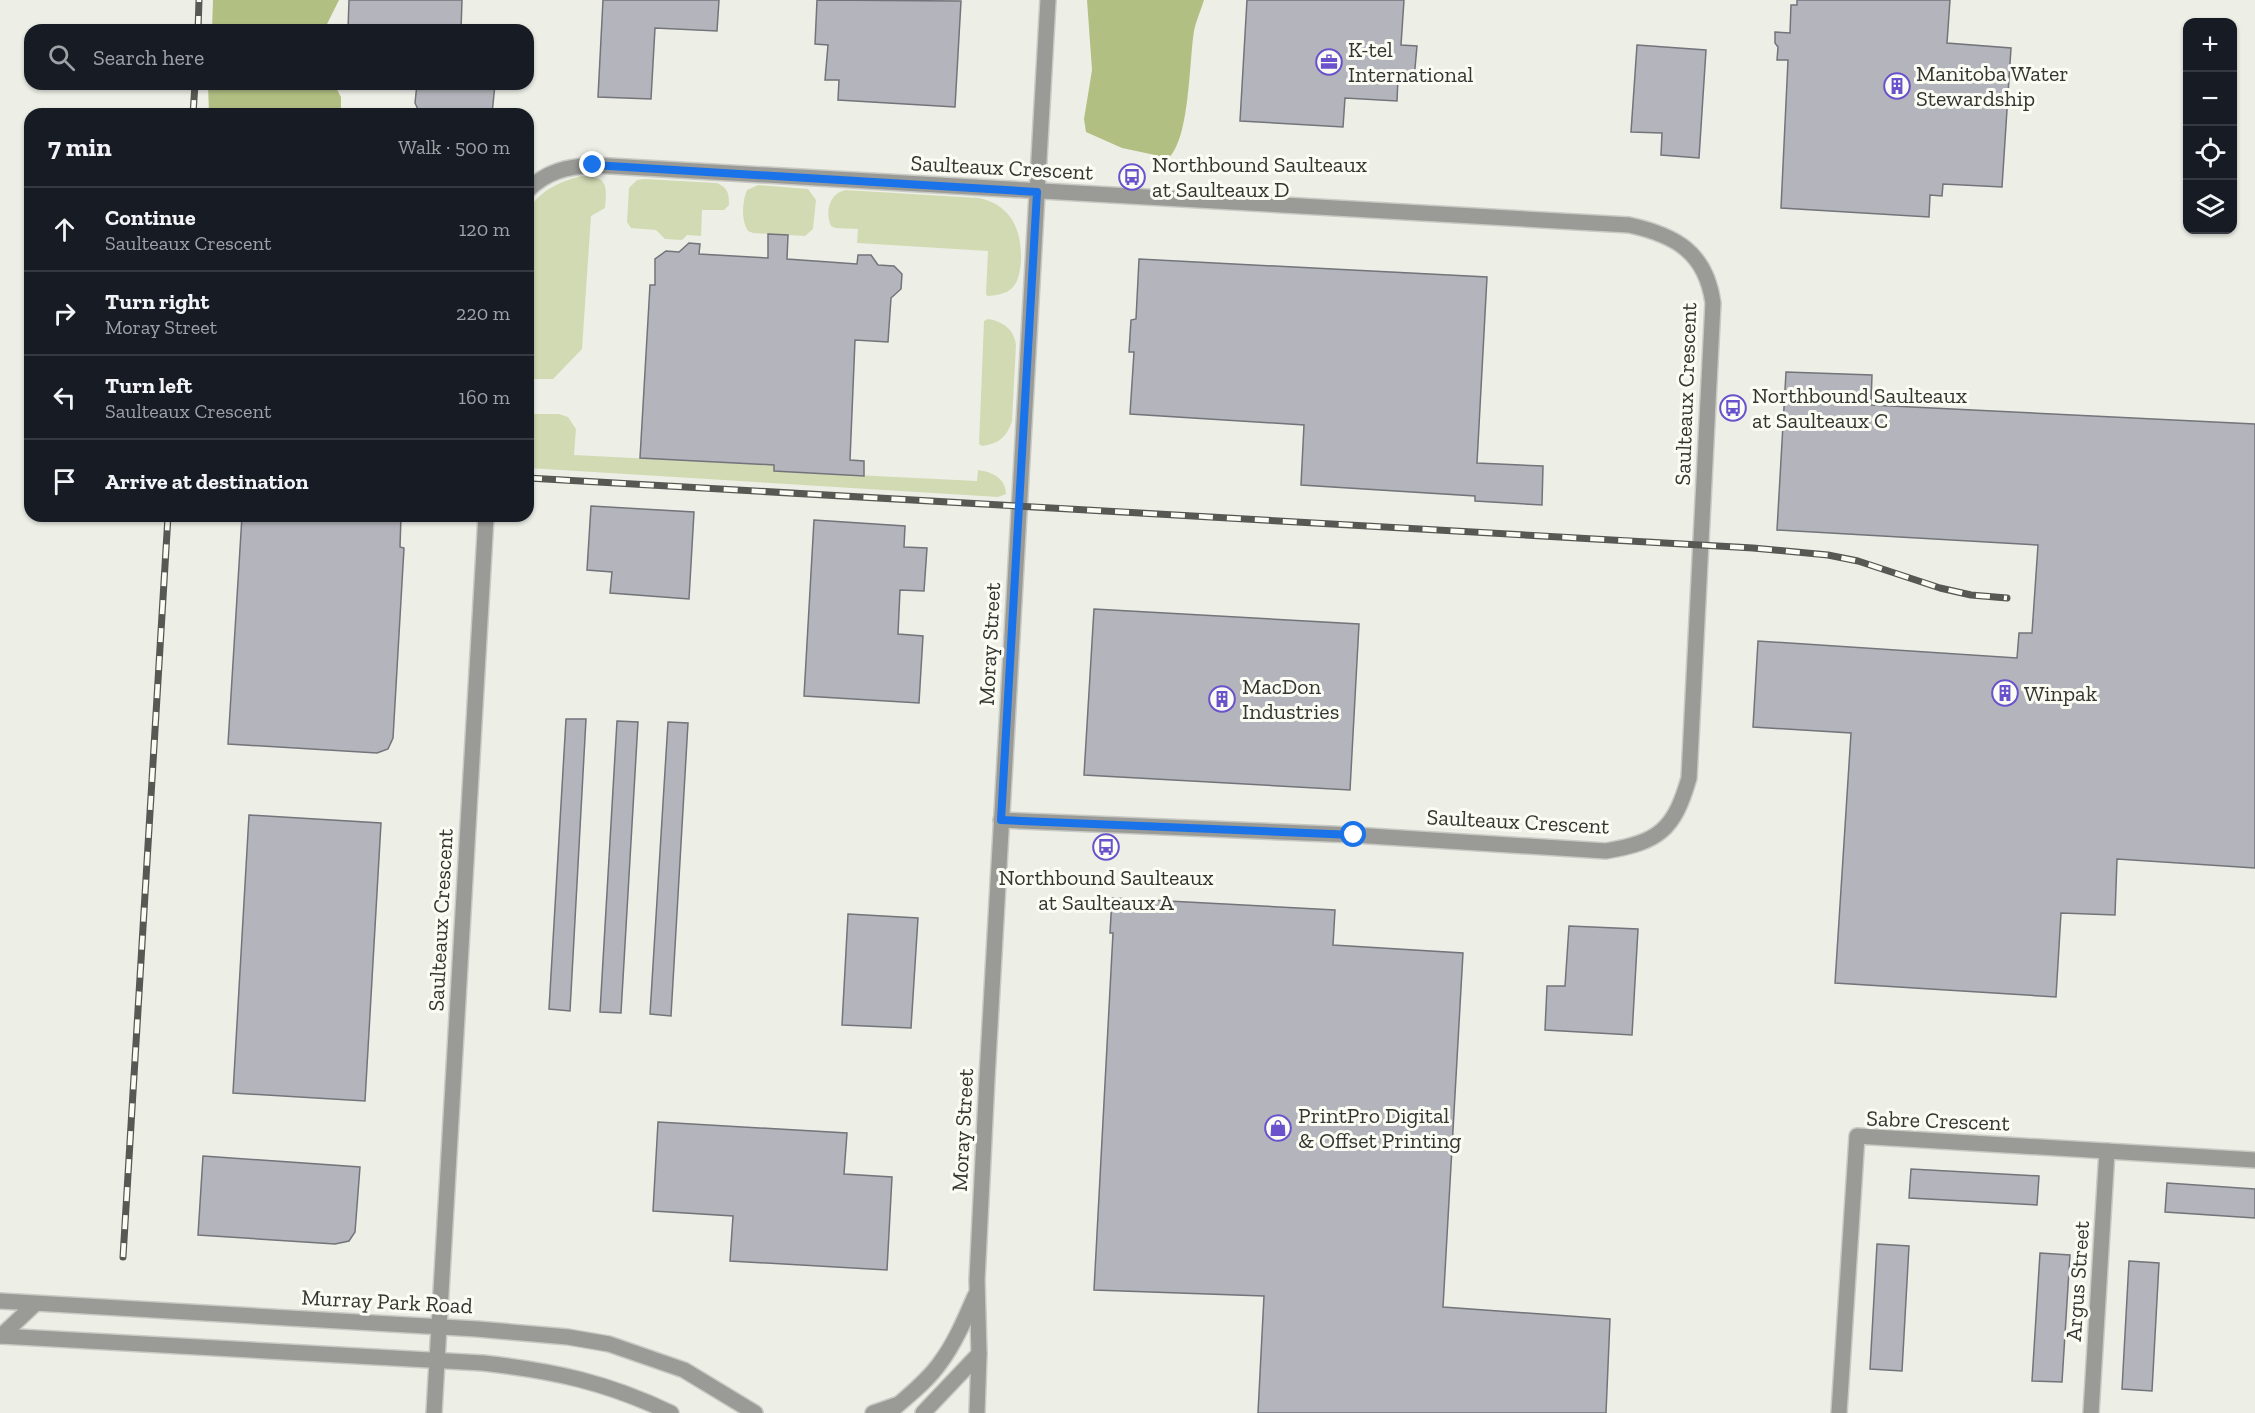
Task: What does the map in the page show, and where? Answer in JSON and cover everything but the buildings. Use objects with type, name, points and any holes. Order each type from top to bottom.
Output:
[{"type":"street","name":"Moray Street","points":[[977,1413],[979,1354],[977,1291],[1001,820],[1048,0]]},
{"type":"street","name":"Saulteaux Crescent","points":[[534,185],[549,173],[569,167],[593,165],[1629,225],[1672,238],[1689,250],[1703,269],[1711,287],[1713,303],[1689,778],[1683,798],[1673,818],[1659,835],[1625,848],[1606,851],[1354,835],[1001,820]]},
{"type":"street","name":"Saulteaux Crescent","points":[[434,1413],[486,522]]},
{"type":"street","name":"Sabre Crescent","points":[[1839,1413],[1857,1136],[2255,1160]]},
{"type":"street","name":"Argus Street","points":[[2091,1413],[2107,1151]]},
{"type":"street","name":"Moray Street","points":[[894,1408],[939,1364],[958,1334],[977,1291]]},
{"type":"street","name":"Murray Park Road","points":[[0,1301],[532,1332],[609,1344],[684,1370],[755,1413]]},
{"type":"street","points":[[0,1336],[36,1304]]},
{"type":"street","points":[[0,1336],[437,1360],[521,1367],[600,1383],[671,1413]]},
{"type":"street","points":[[923,1413],[979,1354]]},
{"type":"street","points":[[873,1413],[894,1408]]},
{"type":"green space","points":[[213,0],[339,0],[327,24],[212,24]]},
{"type":"green space","points":[[1087,0],[1204,0],[1194,31],[1185,117],[1176,148],[1169,158],[1122,148],[1086,132],[1084,119],[1092,70]]},
{"type":"green space","points":[[208,90],[337,90],[341,97],[341,108],[209,108]]},
{"type":"green space","points":[[581,176],[601,180],[606,193],[605,208],[591,216],[582,349],[553,379],[534,379],[534,203],[544,192]]},
{"type":"green space","points":[[637,180],[717,183],[727,191],[729,205],[724,210],[702,210],[701,236],[687,235],[682,240],[665,239],[656,230],[631,228],[627,222],[629,188]]},
{"type":"green space","points":[[758,185],[808,189],[816,200],[813,229],[805,236],[748,231],[743,216],[744,200],[747,190]]},
{"type":"green space","points":[[845,190],[979,198],[990,201],[1007,213],[1020,239],[1021,261],[1016,282],[1009,291],[987,296],[988,251],[857,243],[858,229],[835,228],[829,221],[828,215],[832,199]]},
{"type":"green space","points":[[988,319],[1010,330],[1016,345],[1012,421],[1001,439],[982,446],[979,444],[984,321]]},
{"type":"green space","points":[[534,414],[559,414],[568,417],[576,429],[574,455],[774,465],[774,471],[977,481],[978,470],[988,472],[1004,484],[1006,494],[998,497],[534,468]]},
{"type":"railway","points":[[198,24],[199,0]]},
{"type":"railway","points":[[193,108],[195,90]]},
{"type":"railway","points":[[534,478],[1753,548],[1828,555],[1858,561],[1940,588],[1971,595],[2007,598]]},
{"type":"railway","points":[[123,1257],[168,522]]},
{"type":"place","name":"K-tel International","points":[[1329,62]]},
{"type":"place","name":"Manitoba Water Stewardship","points":[[1897,86]]},
{"type":"place","name":"Northbound Saulteaux at Saulteaux D","points":[[1132,177]]},
{"type":"place","name":"Northbound Saulteaux at Saulteaux C","points":[[1733,408]]},
{"type":"place","name":"Winpak","points":[[2005,693]]},
{"type":"place","name":"MacDon Industries","points":[[1222,699]]},
{"type":"place","name":"Northbound Saulteaux at Saulteaux A","points":[[1106,847]]},
{"type":"place","name":"PrintPro Digital & Offset Printing","points":[[1278,1128]]},
{"type":"route","points":[[593,165],[1037,192],[1001,820],[1354,835]]}]
